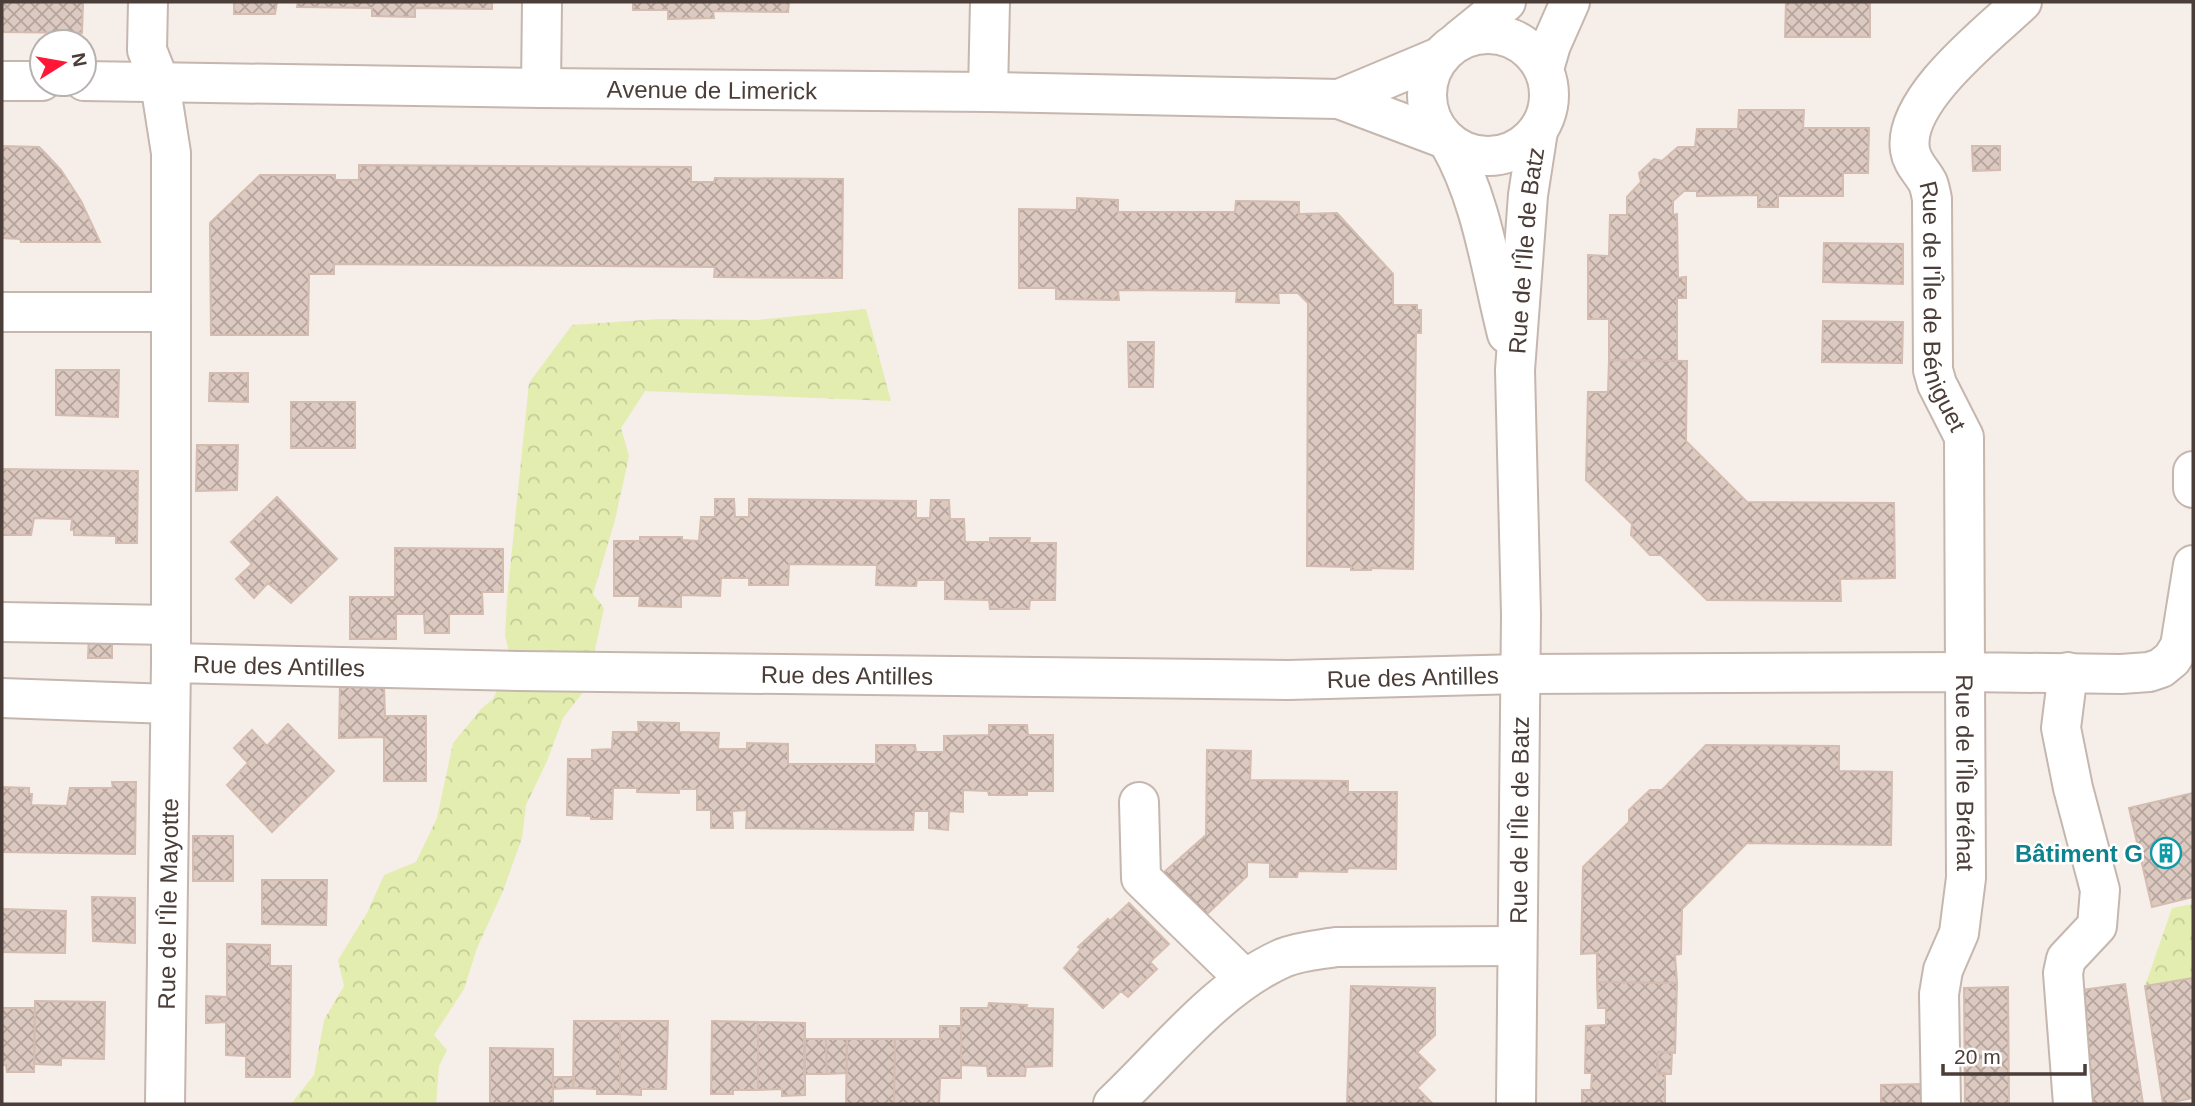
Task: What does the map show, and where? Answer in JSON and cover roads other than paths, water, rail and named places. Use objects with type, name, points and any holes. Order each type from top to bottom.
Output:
[{"type":"street","name":"Rue de l'Île Mayotte","points":[[148,2],[147,50],[160,83],[171,153],[171,663],[165,1104]]},
{"type":"street","points":[[541,2],[541,88]]},
{"type":"street","points":[[988,92],[990,2]]},
{"type":"street","name":"Avenue de Limerick","points":[[1339,99],[1447,50],[1506,2]]},
{"type":"street","points":[[1544,69],[1551,45],[1570,2]]},
{"type":"street","name":"Rue de l'Île de Béniguet","points":[[1965,672],[1964,437],[1937,384],[1933,370],[1932,199],[1927,182],[1915,166],[1910,150],[1910,135],[1917,113],[1941,79],[2022,2]]},
{"type":"street","points":[[1478,34],[1496,34],[1517,40],[1531,51],[1544,69],[1548,79],[1549,100],[1538,131],[1514,151],[1503,155],[1482,157],[1468,153],[1445,140],[1428,110],[1426,94],[1430,73],[1447,50],[1478,34]]},
{"type":"street","points":[[2,81],[28,81]]},
{"type":"street","name":"Avenue de Limerick","points":[[98,81],[1339,99],[1445,140]]},
{"type":"street","name":"Rue de l'Île de Batz","points":[[1516,1104],[1521,674],[1515,370],[1528,195],[1538,131]]},
{"type":"street","name":"Rue de l'Île de Batz","points":[[1445,140],[1461,163],[1475,204],[1515,370]]},
{"type":"street","points":[[2,312],[171,312]]},
{"type":"street","points":[[2193,471],[2193,488]]},
{"type":"street","points":[[1965,672],[2121,674],[2149,672],[2161,668],[2172,659],[2183,636],[2193,565]]},
{"type":"street","points":[[2,622],[171,625]]},
{"type":"street","name":"Rue des Antilles","points":[[171,663],[518,671],[1288,680],[1521,674]]},
{"type":"street","name":"Rue de l'Île Bréhat","points":[[1521,674],[1965,672],[1966,878],[1959,933],[1943,970],[1939,994],[1941,1104]]},
{"type":"street","points":[[2068,672],[2061,728],[2073,788],[2100,890],[2097,926],[2066,959],[2063,973],[2073,1104]]},
{"type":"street","points":[[2,698],[170,704]]},
{"type":"street","points":[[1139,803],[1141,878],[1245,979]]},
{"type":"street","points":[[1113,1104],[1177,1040],[1245,979],[1283,958],[1306,951],[1336,947],[1517,946]]},
{"type":"place","name":"Bâtiment G","points":[[2166,853]]}]
